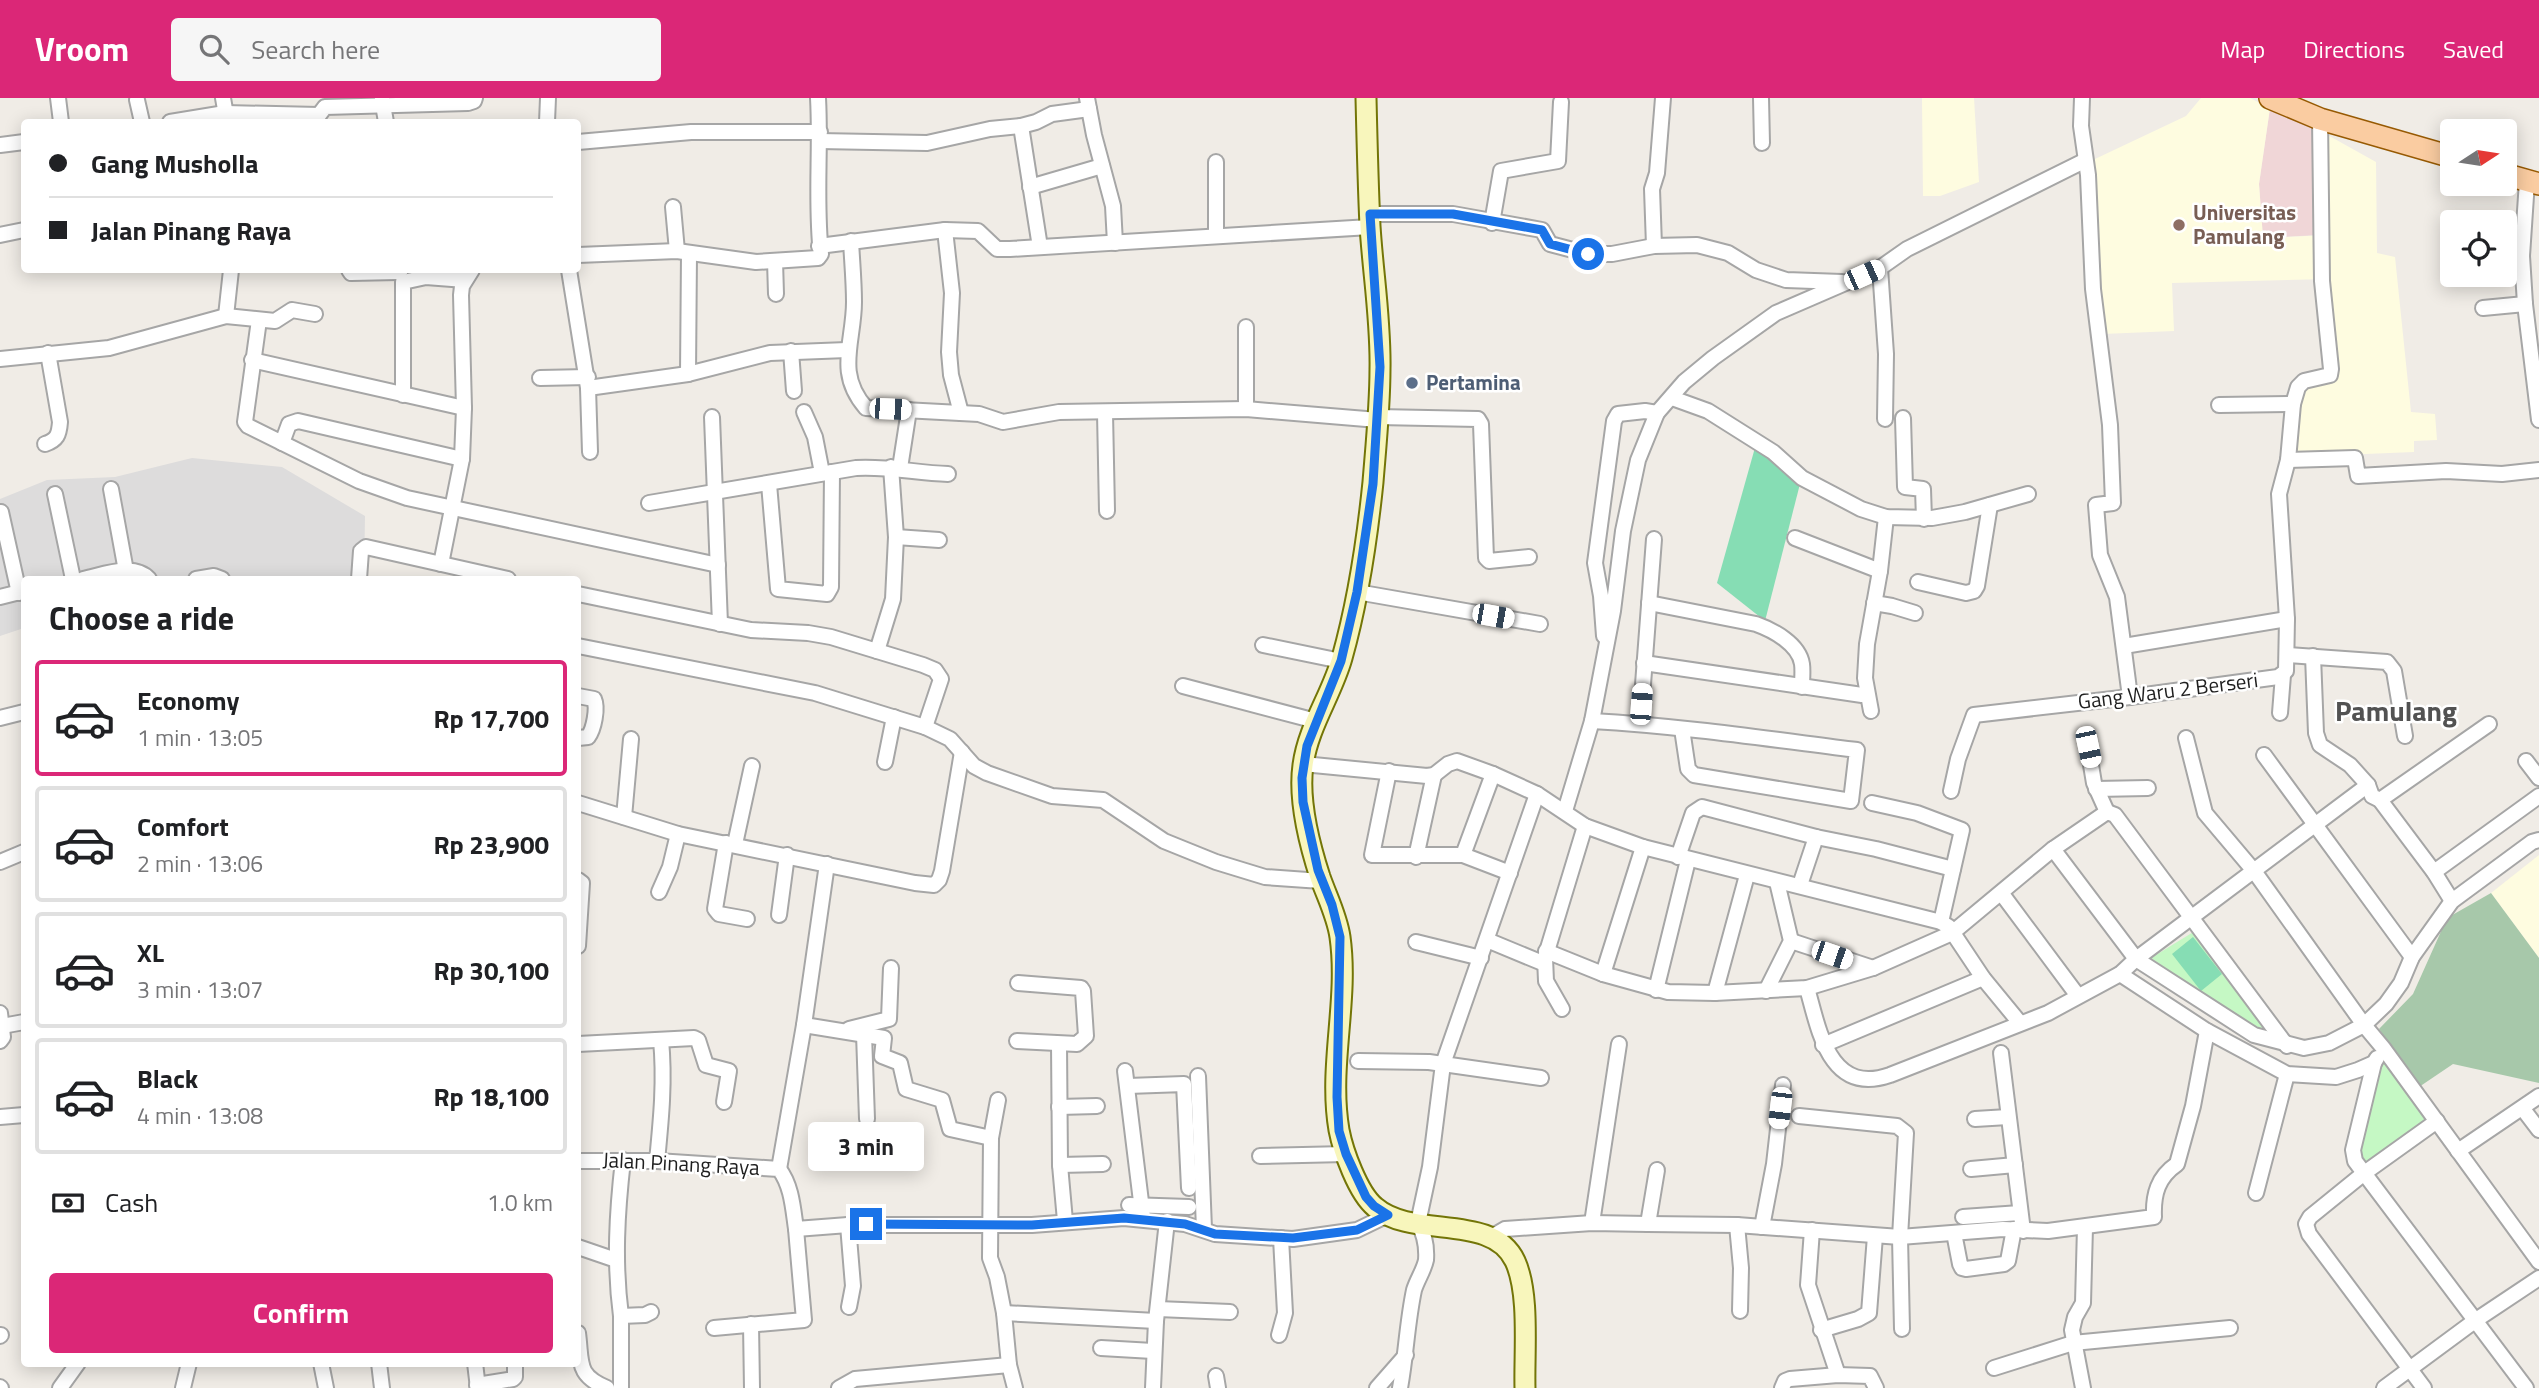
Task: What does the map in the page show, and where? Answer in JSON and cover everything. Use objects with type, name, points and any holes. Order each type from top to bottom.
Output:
[{"type":"main road","points":[[1366,98],[1370,220],[1380,367],[1373,484],[1357,592],[1341,661],[1316,721],[1303,764],[1303,802],[1318,881],[1332,905],[1340,937],[1337,1097],[1339,1131],[1346,1154],[1366,1197],[1374,1206],[1388,1215],[1418,1223],[1493,1236],[1510,1251],[1520,1275],[1523,1292],[1525,1388]]},
{"type":"main road","points":[[2270,98],[2320,119],[2440,154]]},
{"type":"street","points":[[58,98],[61,119]]},
{"type":"street","points":[[185,119],[225,111],[319,115],[326,107],[383,102],[468,103],[475,98]]},
{"type":"street","points":[[547,119],[548,98]]},
{"type":"street","points":[[818,98],[819,252]]},
{"type":"street","points":[[1654,246],[1653,189],[1657,173],[1663,98]]},
{"type":"street","points":[[1760,98],[1762,143]]},
{"type":"street","points":[[2082,98],[2081,126],[2088,175],[2093,289],[2110,425],[2113,503],[2096,505],[2100,555],[2117,597],[2130,697]]},
{"type":"street","points":[[137,100],[141,119]]},
{"type":"street","points":[[1492,223],[1501,171],[1558,161],[1561,102]]},
{"type":"street","points":[[581,142],[691,132],[927,143],[990,129],[1021,126],[1088,103],[1114,205],[1115,243]]},
{"type":"street","points":[[2219,405],[2293,404],[2299,384],[2330,375],[2322,281],[2320,119]]},
{"type":"street","points":[[1021,126],[1040,247]]},
{"type":"street","points":[[0,145],[21,142]]},
{"type":"street","points":[[1565,811],[1592,721],[1623,531],[1638,460],[1657,413],[1684,382],[1776,313],[1880,268],[1907,249],[2084,160]]},
{"type":"street","points":[[1216,162],[1216,235]]},
{"type":"street","points":[[1030,187],[1102,166]]},
{"type":"street","points":[[2533,182],[2522,236],[2525,304],[2539,420]]},
{"type":"street","points":[[673,207],[683,252],[688,374]]},
{"type":"street","points":[[581,255],[683,252],[755,262],[819,252],[851,241],[945,230],[978,231],[997,249],[1115,243],[1453,214],[1492,223],[1540,229],[1550,244],[1588,254],[1623,253],[1654,246],[1682,244],[1728,253],[1756,270],[1786,280],[1848,282]]},
{"type":"street","points":[[945,230],[952,293],[950,363],[961,413]]},
{"type":"street","points":[[0,235],[21,231]]},
{"type":"street","points":[[851,241],[854,302],[853,325],[847,350],[848,372],[853,388],[866,408],[979,414],[1003,422],[1059,412],[1246,408],[1378,418],[1478,419],[1481,424],[1486,558],[1489,561],[1529,558]]},
{"type":"street","points":[[775,261],[776,294]]},
{"type":"street","points":[[1880,268],[1886,355],[1885,419]]},
{"type":"street","points":[[226,316],[231,273]]},
{"type":"street","points":[[403,396],[402,284],[426,273],[468,275],[461,296],[464,408],[462,458],[441,564]]},
{"type":"street","points":[[570,273],[588,383],[590,452]]},
{"type":"street","points":[[2483,308],[2525,304]]},
{"type":"street","points":[[0,359],[109,348],[226,316],[279,320],[292,310],[315,314]]},
{"type":"street","points":[[259,320],[245,422],[248,426],[359,481],[407,498],[718,565]]},
{"type":"street","points":[[1246,327],[1246,408]]},
{"type":"street","points":[[540,378],[588,383],[688,374],[753,356],[790,351],[847,350]]},
{"type":"street","points":[[790,351],[794,391]]},
{"type":"street","points":[[45,444],[55,441],[60,434],[48,353]]},
{"type":"street","points":[[252,360],[464,408]]},
{"type":"street","points":[[1672,398],[1708,411],[1773,452],[1802,478],[1861,509],[1886,517],[1924,519],[1955,514],[2028,494]]},
{"type":"street","name":"Gang Waru 2 Berseri","points":[[1951,791],[1958,759],[1974,715],[2130,697],[2283,675],[2288,654],[2279,494],[2288,460],[2293,404]]},
{"type":"street","points":[[877,651],[893,599],[895,468],[909,410]]},
{"type":"street","points":[[769,484],[778,589],[827,594],[831,587],[827,472],[816,437],[804,412]]},
{"type":"street","points":[[1105,412],[1107,511]]},
{"type":"street","points":[[1635,412],[1639,423],[1648,431]]},
{"type":"street","points":[[1606,647],[1595,563],[1614,421],[1618,414],[1657,413]]},
{"type":"street","points":[[712,417],[720,624]]},
{"type":"street","points":[[1903,418],[1905,487],[1923,489],[1924,519]]},
{"type":"street","points":[[282,443],[289,424],[298,421],[462,458]]},
{"type":"street","points":[[2288,460],[2355,458],[2358,476],[2446,471],[2502,474],[2539,470]]},
{"type":"street","points":[[649,503],[827,472],[895,468],[917,473],[948,474]]},
{"type":"street","points":[[111,489],[126,571]]},
{"type":"street","points":[[55,494],[72,576]]},
{"type":"street","points":[[1918,582],[1970,593],[1974,591],[1990,505]]},
{"type":"street","points":[[1,512],[21,588]]},
{"type":"street","points":[[1871,711],[1865,678],[1867,644],[1886,517]]},
{"type":"street","points":[[1595,563],[1623,531]]},
{"type":"street","points":[[896,537],[939,540]]},
{"type":"street","points":[[1796,538],[1880,571]]},
{"type":"street","points":[[1640,723],[1654,539]]},
{"type":"street","points":[[359,576],[361,551],[366,547],[495,576]]},
{"type":"street","points":[[99,576],[137,570],[145,576]]},
{"type":"street","points":[[0,597],[21,592]]},
{"type":"street","points":[[1357,592],[1540,624]]},
{"type":"street","points":[[581,595],[751,630],[808,633],[923,665],[935,670],[940,676],[925,727]]},
{"type":"street","points":[[1648,603],[1756,624],[1772,631],[1796,649],[1802,662],[1802,687]]},
{"type":"street","points":[[1874,603],[1915,613]]},
{"type":"street","points":[[2124,646],[2287,619]]},
{"type":"street","points":[[1264,645],[1341,661]]},
{"type":"street","points":[[581,647],[815,693],[894,717],[950,739],[974,766],[1052,796],[1102,800],[1164,841],[1216,862],[1265,877],[1318,881]]},
{"type":"street","points":[[2288,654],[2387,662],[2394,671],[2405,736]]},
{"type":"street","points":[[2313,656],[2316,733],[2320,745],[2328,752],[2341,757],[2368,785],[2372,796],[2379,800],[2434,872],[2452,901]]},
{"type":"street","points":[[1644,663],[1863,695]]},
{"type":"street","points":[[2280,713],[2283,675]]},
{"type":"street","points":[[1183,686],[1316,721]]},
{"type":"street","points":[[581,697],[594,699],[596,704],[592,732],[581,738]]},
{"type":"street","points":[[0,718],[21,713]]},
{"type":"street","points":[[885,762],[894,717]]},
{"type":"street","points":[[1592,721],[1640,723],[1857,750],[1851,801],[1694,775],[1688,769],[1682,729]]},
{"type":"street","points":[[2379,800],[2489,724]]},
{"type":"street","points":[[2186,738],[2205,813],[2254,871],[2539,1262]]},
{"type":"street","points":[[624,817],[631,739]]},
{"type":"street","points":[[2088,747],[2096,789],[2107,812],[2115,815],[2287,1046]]},
{"type":"street","points":[[581,804],[678,834],[934,885],[942,871],[962,752]]},
{"type":"street","points":[[2264,755],[2412,957]]},
{"type":"street","points":[[1303,764],[1427,776],[1434,775],[1448,764],[1457,761],[1536,794],[1585,826],[1643,848],[1941,922],[2020,1023]]},
{"type":"street","points":[[2526,761],[2539,778]]},
{"type":"street","points":[[747,919],[719,914],[715,909],[752,766]]},
{"type":"street","points":[[1389,771],[1372,855],[1463,855],[1510,873]]},
{"type":"street","points":[[1463,855],[1493,774]]},
{"type":"street","points":[[1416,857],[1434,775]]},
{"type":"street","points":[[1807,988],[1823,1045],[1839,1067],[1851,1074],[1877,1080],[2048,1013],[2120,974],[2136,959],[2368,785]]},
{"type":"street","points":[[2096,789],[2148,788]]},
{"type":"street","points":[[1400,1388],[1415,1287],[1426,1262],[1425,1236],[1418,1223],[1430,1167],[1443,1064],[1536,794]]},
{"type":"street","points":[[2434,872],[2539,796]]},
{"type":"street","points":[[1872,803],[1917,813],[1962,830],[1941,922]]},
{"type":"street","points":[[1656,990],[1693,813],[1702,807],[1953,869]]},
{"type":"street","points":[[1487,940],[1656,990],[1715,993],[1807,988],[1873,968],[1952,933],[2053,849],[2107,812]]},
{"type":"street","points":[[1562,1009],[1549,988],[1546,958],[1585,826]]},
{"type":"street","points":[[659,892],[670,867],[678,834]]},
{"type":"street","points":[[1800,885],[1816,837]]},
{"type":"street","points":[[2053,849],[2136,959],[2254,1035],[2287,1046],[2304,1048],[2329,1043],[2364,1025],[2386,1004],[2401,983],[2412,957],[2452,901],[2532,842],[2539,840]]},
{"type":"street","points":[[1603,974],[1643,848]]},
{"type":"street","points":[[779,915],[788,855]]},
{"type":"street","points":[[0,862],[21,858]]},
{"type":"street","points":[[779,1169],[804,1025],[827,864]]},
{"type":"street","points":[[1715,993],[1747,875]]},
{"type":"street","points":[[1766,991],[1791,941],[1777,882]]},
{"type":"street","points":[[2002,894],[2078,996]]},
{"type":"street","points":[[1791,941],[1873,968]]},
{"type":"street","points":[[1416,942],[1481,958]]},
{"type":"street","points":[[841,1031],[889,1018],[891,968]]},
{"type":"street","points":[[2120,974],[2207,1031],[2287,1074],[2336,1077],[2374,1063]]},
{"type":"street","points":[[1823,1045],[1983,978]]},
{"type":"street","points":[[1017,1041],[1077,1044],[1086,1036],[1083,991],[1078,986],[1018,983]]},
{"type":"street","points":[[1,1027],[21,1023]]},
{"type":"street","points":[[804,1025],[884,1038],[882,1056],[900,1063],[906,1089],[942,1100],[950,1129],[991,1138]]},
{"type":"street","points":[[1493,1236],[1505,1228],[1592,1223],[1762,1227],[1900,1237],[2085,1227],[2154,1217],[2156,1187],[2171,1168],[2178,1164],[2193,1106],[2207,1031]]},
{"type":"street","points":[[864,1034],[867,1119]]},
{"type":"street","points":[[581,1044],[694,1038],[698,1040],[706,1065],[729,1071],[724,1102]]},
{"type":"street","points":[[657,1161],[663,1094],[662,1040]]},
{"type":"street","points":[[2379,1043],[2353,1155],[2363,1174],[2526,1388]]},
{"type":"street","points":[[1059,1044],[1060,1165],[1065,1221]]},
{"type":"street","points":[[1592,1223],[1619,1044]]},
{"type":"street","points":[[1954,1233],[1960,1264],[1966,1269],[2004,1264],[2019,1230],[2020,1213],[2001,1053]]},
{"type":"street","points":[[1358,1061],[1443,1064],[1541,1078]]},
{"type":"street","points":[[1125,1071],[1138,1209]]},
{"type":"street","points":[[2256,1193],[2287,1074]]},
{"type":"street","points":[[1198,1076],[1204,1229]]},
{"type":"street","points":[[1128,1086],[1184,1084],[1189,1188]]},
{"type":"street","points":[[1762,1227],[1774,1164],[1783,1085]]},
{"type":"street","points":[[2458,1150],[2539,1096]]},
{"type":"street","points":[[998,1100],[991,1138],[990,1258],[1004,1314],[1009,1365],[1015,1388]]},
{"type":"street","points":[[1059,1107],[1097,1107]]},
{"type":"street","points":[[2523,1109],[2539,1130]]},
{"type":"street","points":[[0,1117],[21,1115]]},
{"type":"street","points":[[1799,1116],[1903,1129],[1906,1133],[1900,1237],[1902,1329]]},
{"type":"street","points":[[1975,1119],[2008,1117]]},
{"type":"street","points":[[2424,1388],[2309,1234],[2306,1224],[2310,1217],[2363,1174],[2437,1121]]},
{"type":"street","points":[[1260,1156],[1346,1154]]},
{"type":"street","points":[[619,1388],[621,1316],[616,1222],[623,1160]]},
{"type":"street","name":"Jalan Pinang Raya","points":[[581,1161],[657,1161],[779,1169],[786,1177],[790,1190],[804,1320],[751,1325]]},
{"type":"street","points":[[1060,1165],[1103,1164]]},
{"type":"street","points":[[1971,1169],[2015,1165]]},
{"type":"street","points":[[1648,1224],[1657,1170]]},
{"type":"street","points":[[796,1229],[848,1225],[989,1225],[1065,1221],[1138,1209],[1189,1207]]},
{"type":"street","points":[[1138,1209],[1167,1221],[1215,1234],[1281,1238],[1324,1236],[1357,1230],[1388,1215]]},
{"type":"street","points":[[1964,1217],[2020,1213]]},
{"type":"street","points":[[1153,1388],[1153,1351],[1167,1221]]},
{"type":"street","points":[[848,1225],[853,1286],[849,1307]]},
{"type":"street","points":[[1737,1226],[1741,1268],[1740,1311]]},
{"type":"street","points":[[2083,1388],[2073,1343],[2073,1321],[2083,1303],[2085,1227]]},
{"type":"street","points":[[1811,1230],[1808,1285],[1838,1375]]},
{"type":"street","points":[[1821,1330],[1869,1313],[1875,1236]]},
{"type":"street","points":[[1279,1335],[1285,1313],[1281,1238]]},
{"type":"street","points":[[581,1248],[616,1260]]},
{"type":"street","points":[[2384,1388],[2476,1320],[2539,1278]]},
{"type":"street","points":[[621,1316],[645,1315],[650,1312]]},
{"type":"street","points":[[1004,1314],[1157,1315],[1230,1312]]},
{"type":"street","points":[[713,1328],[751,1325],[752,1388]]},
{"type":"street","points":[[1994,1367],[2073,1343],[2230,1328]]},
{"type":"street","points":[[1101,1348],[1153,1351]]},
{"type":"street","points":[[581,1353],[584,1373],[589,1381],[607,1388]]},
{"type":"street","points":[[1377,1388],[1407,1354]]},
{"type":"street","points":[[843,1387],[855,1378],[890,1381],[1009,1365]]},
{"type":"street","points":[[60,1388],[75,1367]]},
{"type":"street","points":[[183,1388],[188,1367]]},
{"type":"street","points":[[322,1367],[326,1388]]},
{"type":"street","points":[[382,1388],[384,1367]]},
{"type":"street","points":[[475,1367],[477,1386],[513,1379],[515,1367]]},
{"type":"street","points":[[1782,1388],[1785,1381],[1790,1379],[1838,1375],[1870,1376],[1876,1388]]},
{"type":"shaded area","points":[[1922,98],[1974,98],[1979,182],[1940,196],[1923,196]]},
{"type":"shaded area","points":[[2201,98],[2250,98],[2270,108],[2259,184],[2263,238],[2327,235],[2324,133],[2376,162],[2377,253],[2395,257],[2411,412],[2435,414],[2437,440],[2414,441],[2414,452],[2293,457],[2302,388],[2334,378],[2328,279],[2172,283],[2174,331],[2103,334],[2097,249],[2095,159],[2186,116]]},
{"type":"shaded area","points":[[2270,108],[2316,127],[2318,235],[2263,238],[2259,184]]},
{"type":"shaded area","points":[[192,458],[282,467],[365,516],[364,576],[21,576],[21,629],[0,636],[0,499],[47,480],[115,477]]},
{"type":"shaded area","points":[[2539,855],[2539,958],[2491,893]]},
{"type":"green space","points":[[1756,444],[1801,480],[1765,621],[1717,583]]},
{"type":"green space","points":[[2491,893],[2539,958],[2539,1083],[2453,1064],[2419,1087],[2379,1029],[2413,994],[2447,918]]},
{"type":"green space","points":[[2195,931],[2277,1036],[2254,1029],[2151,958]]},
{"type":"green space","points":[[2193,937],[2222,974],[2201,991],[2172,954]]},
{"type":"green space","points":[[2385,1058],[2430,1120],[2365,1167],[2357,1154],[2378,1064]]},
{"type":"place","name":"Universitas Pamulang","points":[[2179,225]]},
{"type":"place","name":"Pertamina","points":[[1412,383]]},
{"type":"district","name":"Pamulang","points":[[2396,711]]},
{"type":"route","points":[[866,1224],[1032,1225],[1124,1218],[1185,1224],[1215,1234],[1293,1238],[1357,1230],[1388,1215],[1366,1197],[1346,1154],[1339,1131],[1337,1097],[1340,937],[1332,905],[1318,870],[1307,825],[1302,778],[1307,746],[1341,661],[1357,592],[1373,484],[1380,367],[1370,214],[1453,214],[1500,224],[1532,227],[1542,230],[1550,244],[1588,254]]}]
